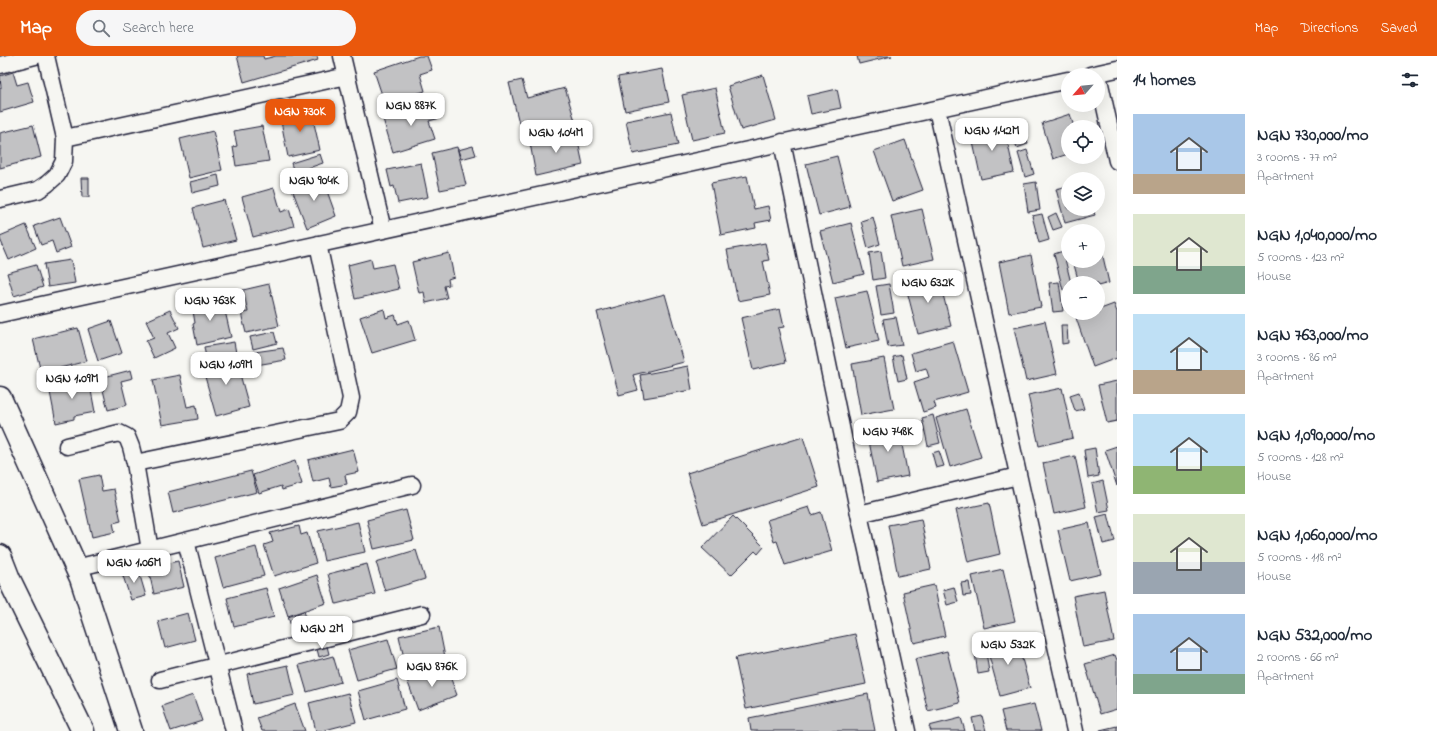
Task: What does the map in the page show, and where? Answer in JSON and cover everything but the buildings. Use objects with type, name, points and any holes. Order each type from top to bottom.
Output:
[{"type":"street","points":[[0,64],[36,56]]},
{"type":"street","points":[[0,199],[38,190],[57,175],[64,161],[65,138],[46,56]]},
{"type":"street","points":[[342,56],[383,230]]},
{"type":"street","points":[[1105,72],[1117,69]]},
{"type":"street","points":[[65,138],[347,76]]},
{"type":"street","points":[[0,314],[1061,82]]},
{"type":"street","points":[[937,109],[1075,731]]},
{"type":"street","points":[[1105,112],[1117,161]]},
{"type":"street","points":[[782,142],[859,514],[907,731]]},
{"type":"street","points":[[135,462],[339,421],[348,412],[351,398],[318,244]]},
{"type":"street","points":[[0,398],[83,585],[132,731]]},
{"type":"street","points":[[67,446],[119,433],[127,436],[135,462],[150,550]]},
{"type":"street","points":[[859,514],[1018,476]]},
{"type":"street","points":[[76,568],[412,485]]},
{"type":"street","points":[[186,541],[234,731]]},
{"type":"street","points":[[0,556],[9,579],[83,731]]},
{"type":"street","points":[[160,680],[422,614]]}]
